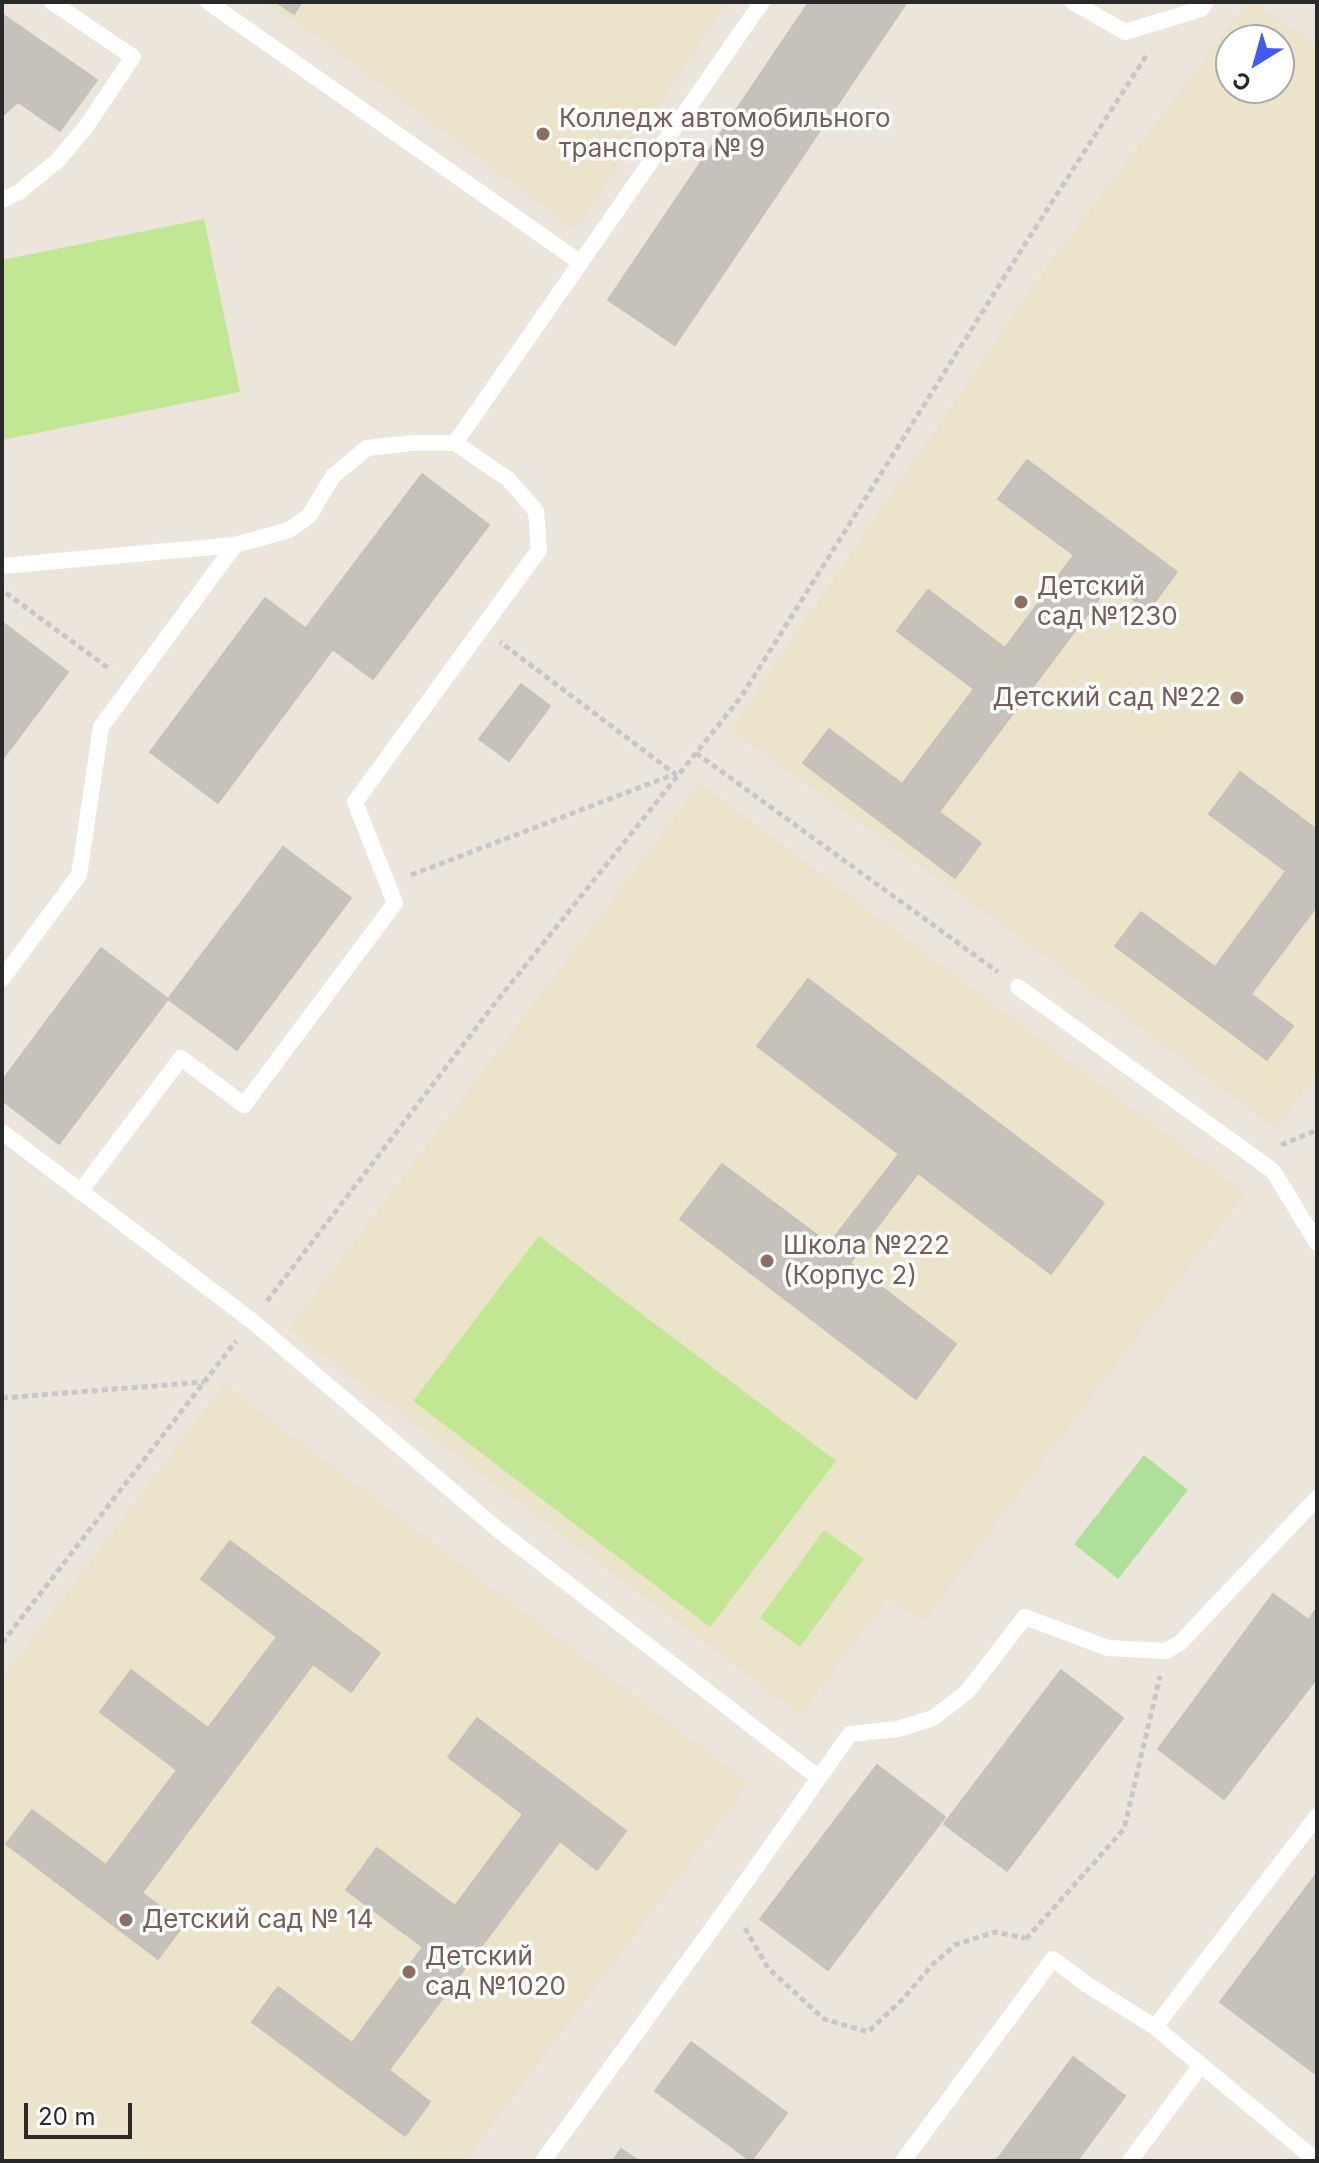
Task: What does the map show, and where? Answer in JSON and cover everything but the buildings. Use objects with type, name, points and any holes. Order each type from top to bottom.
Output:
[{"type":"lane","points":[[2,200],[19,192],[58,160],[85,128],[133,57],[52,2]]},
{"type":"lane","points":[[208,2],[581,263]]},
{"type":"lane","points":[[455,443],[762,2]]},
{"type":"lane","points":[[1073,2],[1125,32],[1201,9],[1206,2]]},
{"type":"lane","points":[[2,566],[235,545],[289,530],[309,516],[333,476],[367,448],[412,443],[455,443],[508,479],[536,511],[539,550],[355,802],[395,903],[244,1105],[181,1058],[80,1192]]},
{"type":"lane","points":[[2,979],[79,875],[101,727],[235,545]]},
{"type":"lane","points":[[1018,987],[1273,1171],[1317,1243]]},
{"type":"lane","points":[[2,1132],[252,1321],[496,1528],[819,1778]]},
{"type":"lane","points":[[543,2161],[850,1734],[898,1729],[933,1718],[967,1692],[1025,1617],[1108,1648],[1166,1651],[1180,1643],[1317,1498]]},
{"type":"lane","points":[[1155,2027],[1317,1816]]},
{"type":"lane","points":[[903,2161],[1053,1959],[1086,1984],[1155,2027],[1317,2161]]},
{"type":"lane","points":[[1130,2161],[1201,2065]]},
{"type":"path","points":[[2,1643],[496,1002],[741,697],[1170,19]]},
{"type":"path","points":[[2,590],[132,685]]},
{"type":"path","points":[[388,884],[675,774],[482,628]]},
{"type":"path","points":[[696,753],[1018,987]]},
{"type":"path","points":[[2,1398],[205,1381]]},
{"type":"path","points":[[1025,1938],[1124,1829],[1166,1651]]},
{"type":"path","points":[[735,1897],[746,1933],[768,1968],[824,2019],[868,2032],[955,1945],[995,1932],[1025,1938],[1053,1959]]},
{"type":"shaded area","name":"Колледж автомобильного транспорта № 9","points":[[266,2],[727,2],[575,230]]},
{"type":"shaded area","points":[[1248,2],[1285,24],[1231,24]]},
{"type":"shaded area","points":[[1295,30],[1317,45],[1317,1075],[1276,1129],[997,921],[730,730],[1051,260],[1215,45],[1215,104],[1295,104]]},
{"type":"shaded area","name":"Школа №222 (Корпус 2)","points":[[700,783],[1245,1193],[923,1622],[889,1598],[801,1715],[288,1329]]},
{"type":"shaded area","points":[[224,1384],[749,1783],[465,2161],[2,2161],[2,1678]]},
{"type":"green space","points":[[204,219],[240,392],[2,440],[2,260]]},
{"type":"green space","points":[[539,1236],[836,1461],[710,1627],[413,1401]]},
{"type":"green space","points":[[1144,1455],[1188,1490],[1118,1579],[1074,1544]]},
{"type":"green space","points":[[824,1530],[864,1559],[800,1647],[760,1618]]},
{"type":"place","name":"Колледж автомобильного транспорта № 9","points":[[543,134]]},
{"type":"place","name":"Детский сад №1230","points":[[1021,602]]},
{"type":"place","name":"Детский сад №22","points":[[1237,698]]},
{"type":"place","name":"Школа №222 (Корпус 2)","points":[[767,1261]]},
{"type":"place","name":"Детский сад № 14","points":[[126,1920]]},
{"type":"place","name":"Детский сад №1020","points":[[409,1972]]}]
